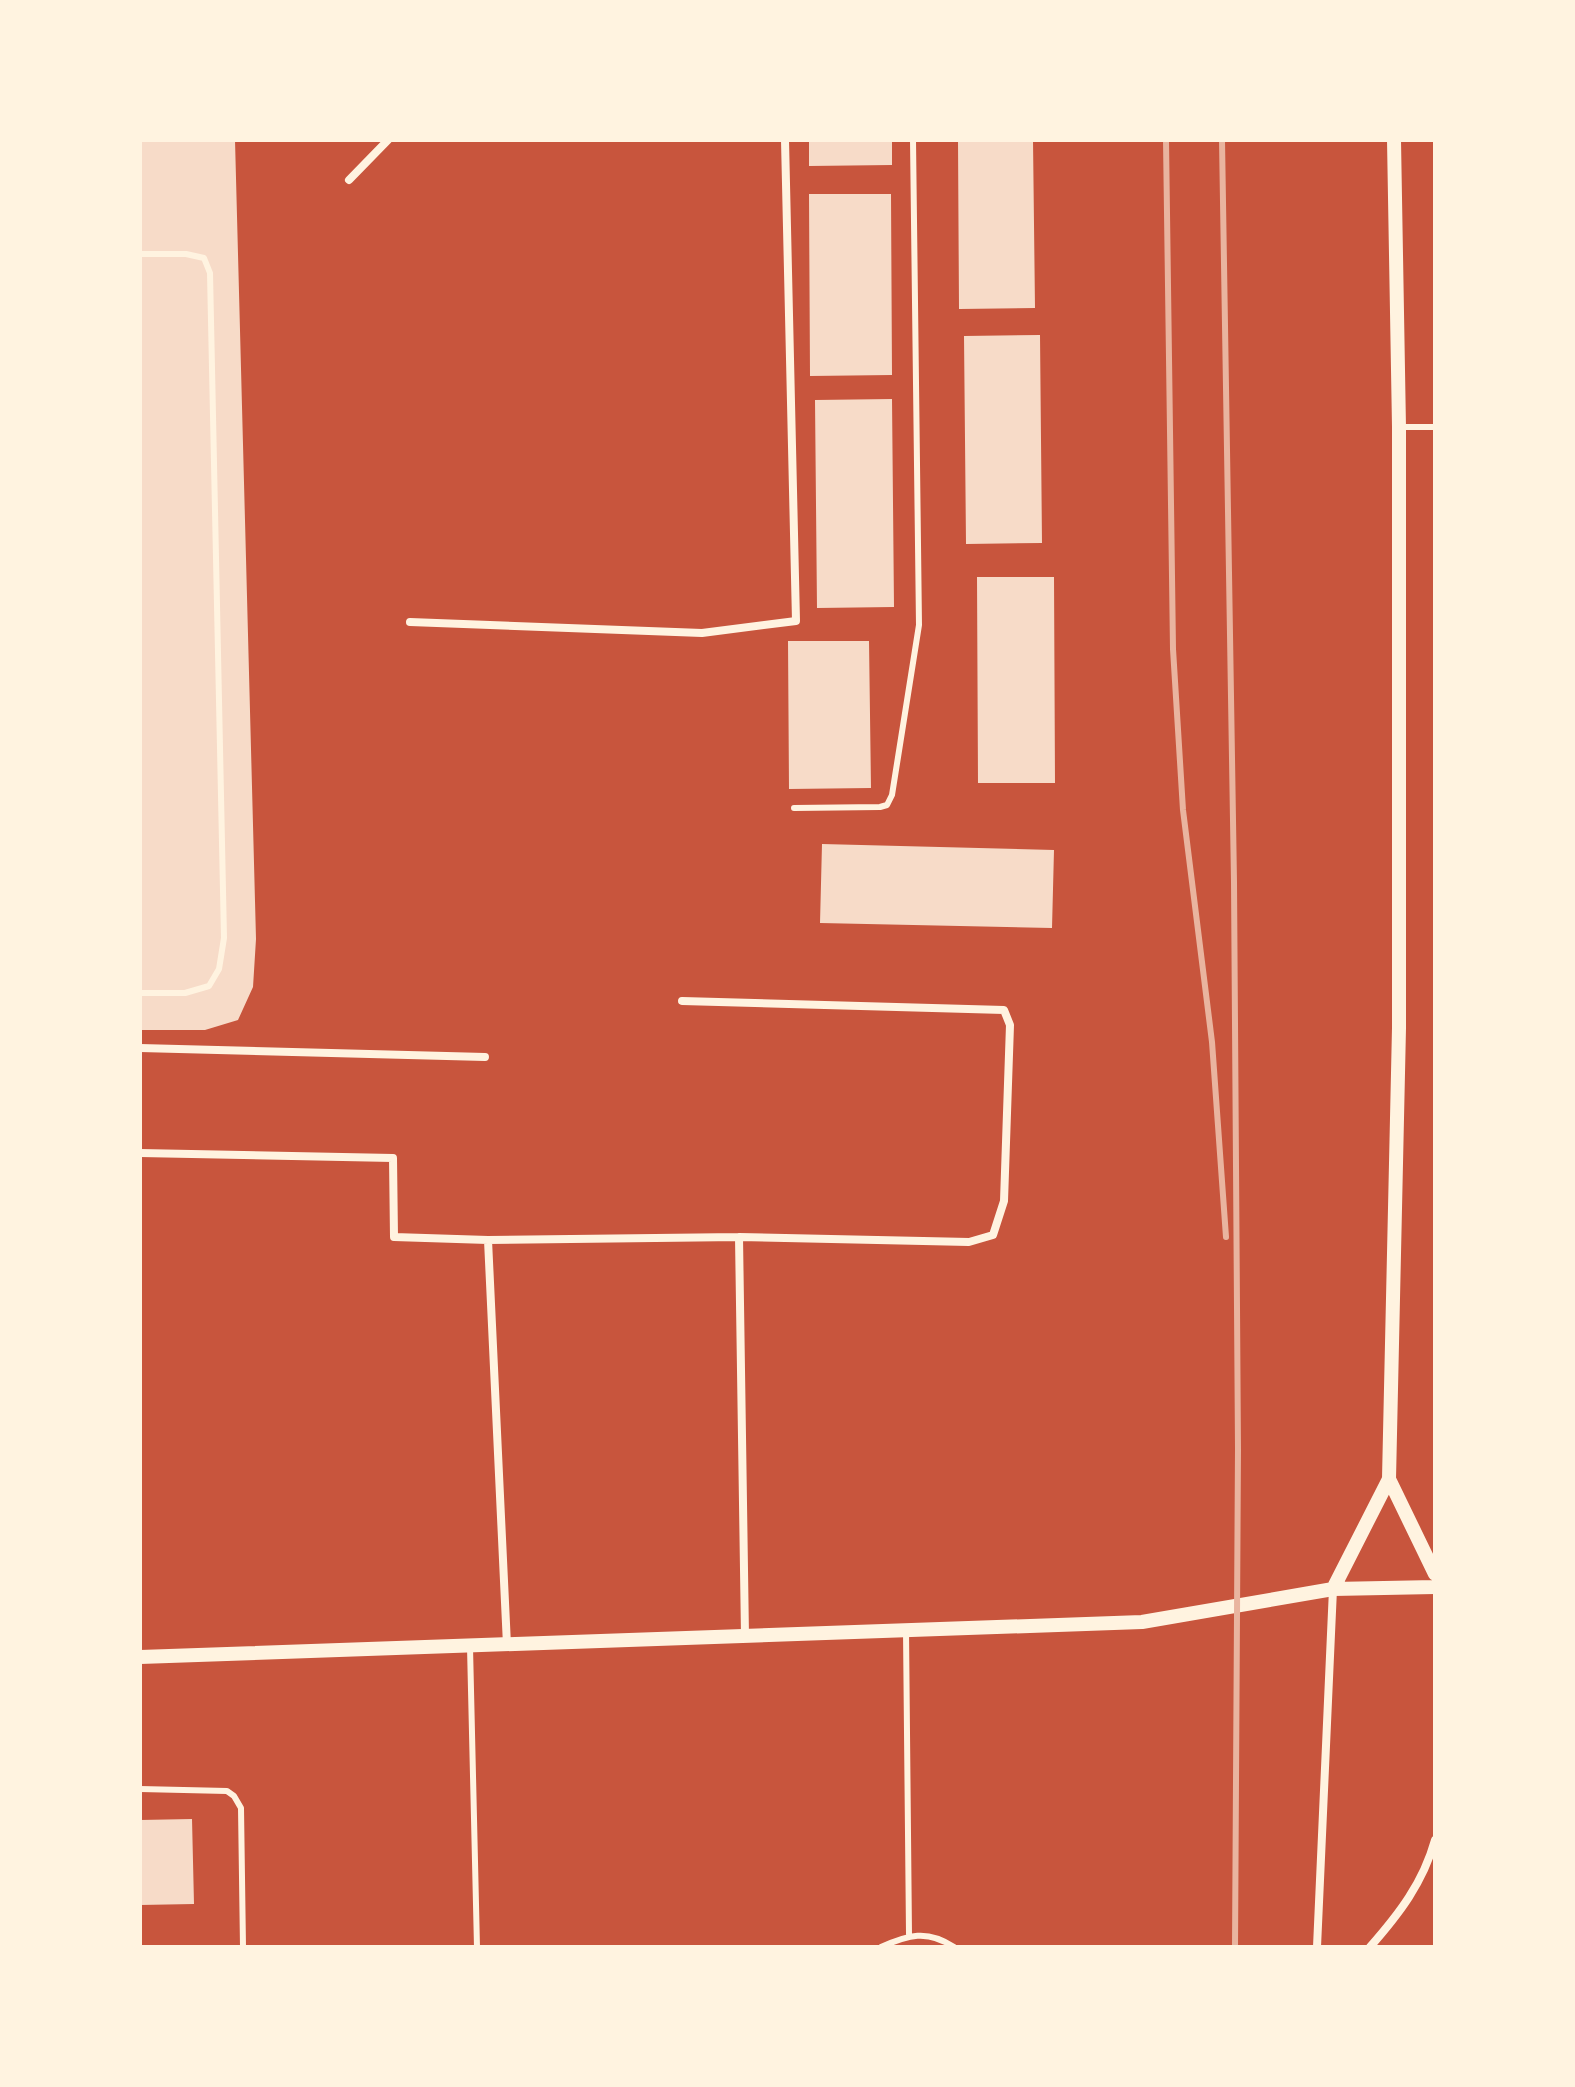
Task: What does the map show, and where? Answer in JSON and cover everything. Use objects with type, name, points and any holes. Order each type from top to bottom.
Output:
[{"type":"street","points":[[349,180],[388,140]]},
{"type":"street","points":[[410,622],[702,633],[796,621],[785,140]]},
{"type":"street","points":[[1317,1947],[1333,1589],[1389,1479],[1399,1028],[1399,427],[1394,140]]},
{"type":"street","points":[[140,1153],[393,1158],[394,1237],[488,1240],[739,1237],[969,1242],[993,1235],[1004,1201],[1010,1025],[1004,1010],[682,1001]]},
{"type":"street","points":[[140,1048],[485,1057]]},
{"type":"street","points":[[739,1237],[745,1637]]},
{"type":"street","points":[[488,1240],[507,1645]]},
{"type":"street","points":[[1389,1479],[1435,1574]]},
{"type":"street","points":[[140,1657],[1142,1622],[1333,1589],[1435,1587]]},
{"type":"street","points":[[1370,1947],[1391,1923],[1427,1869],[1435,1840]]},
{"type":"lane","points":[[794,808],[880,807],[887,805],[892,795],[919,625],[913,140]]},
{"type":"lane","points":[[140,254],[186,254],[204,258],[210,273],[224,938],[219,969],[209,986],[185,993],[140,993]]},
{"type":"lane","points":[[1399,427],[1435,427]]},
{"type":"lane","points":[[906,1631],[909,1934]]},
{"type":"lane","points":[[470,1647],[477,1947]]},
{"type":"lane","points":[[140,1789],[227,1791],[234,1796],[241,1808],[243,1947]]},
{"type":"lane","points":[[881,1947],[909,1934],[943,1940],[954,1947]]},
{"type":"building","points":[[140,140],[235,140],[256,939],[253,987],[238,1020],[205,1030],[140,1030]]},
{"type":"building","points":[[809,140],[892,140],[892,165],[809,166]]},
{"type":"building","points":[[958,140],[1033,140],[1035,308],[959,309]]},
{"type":"building","points":[[809,194],[891,194],[892,375],[810,376]]},
{"type":"building","points":[[1040,335],[1042,543],[966,544],[964,336]]},
{"type":"building","points":[[892,399],[894,607],[817,608],[815,400]]},
{"type":"building","points":[[977,577],[1054,577],[1055,783],[978,783]]},
{"type":"building","points":[[788,641],[869,641],[871,788],[789,789]]},
{"type":"building","points":[[822,844],[1054,850],[1052,928],[820,923]]},
{"type":"building","points":[[192,1819],[194,1904],[140,1905],[140,1820]]},
{"type":"railway","points":[[1166,140],[1173,649],[1183,810],[1212,1042],[1226,1237]]},
{"type":"railway","points":[[1222,140],[1234,882],[1238,1449],[1235,1947]]}]
